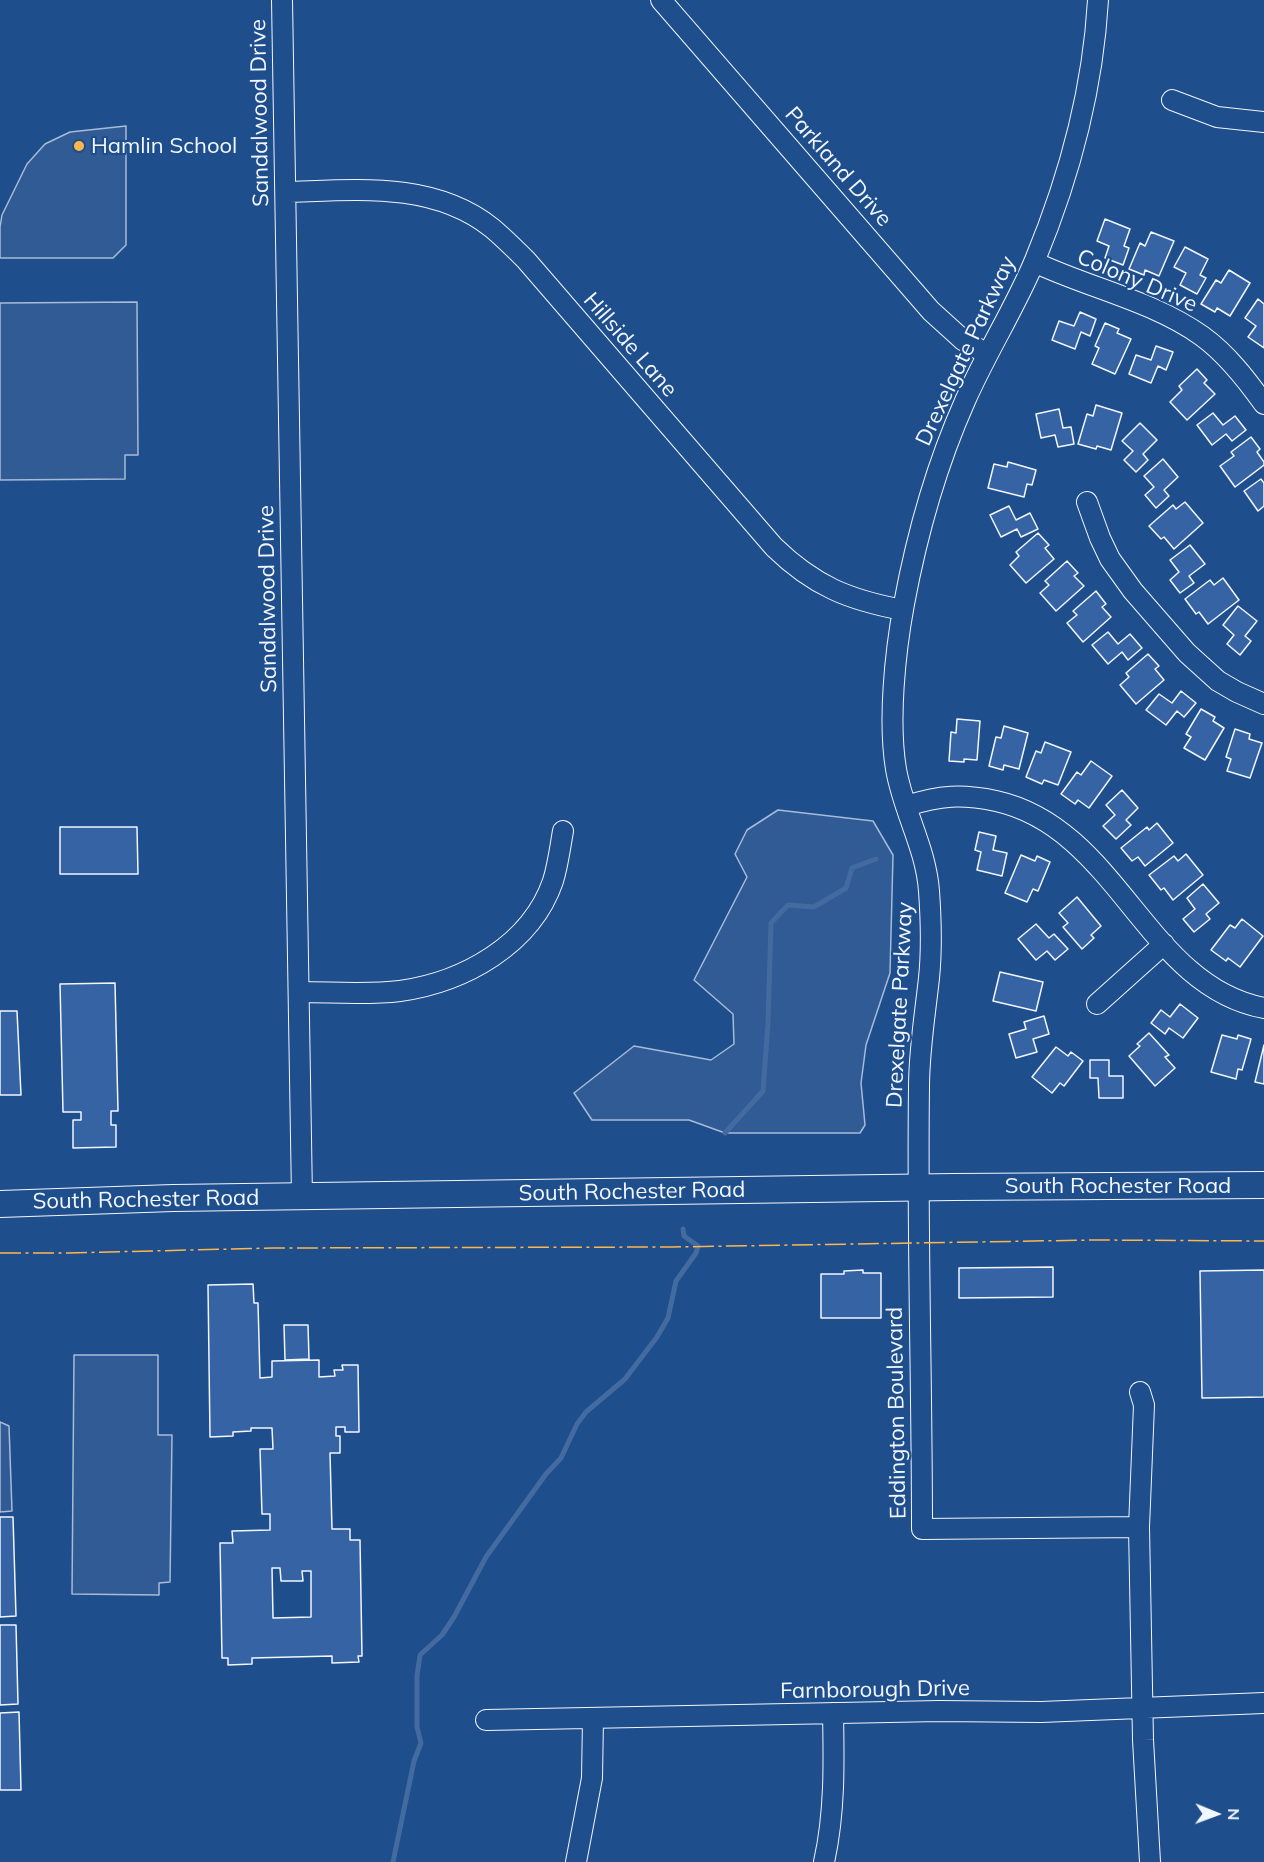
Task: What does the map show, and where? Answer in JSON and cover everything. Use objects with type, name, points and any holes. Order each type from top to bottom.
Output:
[{"type":"main road","name":"South Rochester Road","points":[[0,1204],[173,1198],[917,1187],[1264,1185]]},
{"type":"street","name":"Sandalwood Drive","points":[[282,0],[302,1197]]},
{"type":"street","name":"Parkland Drive","points":[[661,0],[931,311],[963,340],[987,354]]},
{"type":"street","name":"Drexelgate Parkway","points":[[917,1187],[919,1052],[930,962],[930,915],[926,865],[896,767],[894,695],[903,610],[911,568],[948,440],[987,354],[1034,262],[1054,210],[1071,154],[1084,99],[1098,0]]},
{"type":"street","points":[[1172,100],[1217,117],[1264,122]]},
{"type":"street","name":"Hillside Lane","points":[[286,192],[343,190],[404,192],[453,205],[491,227],[526,260],[774,547],[792,564],[823,586],[844,595],[868,603],[903,610]]},
{"type":"street","name":"Colony Drive","points":[[1034,262],[1147,308],[1198,334],[1233,365],[1263,400]]},
{"type":"street","points":[[1087,502],[1110,559],[1133,591],[1187,653],[1218,681],[1237,693],[1264,704]]},
{"type":"street","points":[[907,806],[942,796],[969,797],[1003,803],[1035,815],[1072,840],[1089,855],[1187,968],[1212,988],[1242,1002],[1264,1008]]},
{"type":"street","points":[[299,992],[400,991],[444,981],[479,965],[515,938],[541,906],[559,861],[563,831]]},
{"type":"street","points":[[1097,1004],[1164,944]]},
{"type":"street","name":"Eddington Boulevard","points":[[917,1187],[922,1529],[1139,1527]]},
{"type":"street","points":[[1140,1392],[1144,1405],[1139,1527],[1142,1709],[1150,1862]]},
{"type":"street","name":"Farnborough Drive","points":[[486,1720],[1142,1709],[1264,1703]]},
{"type":"street","points":[[824,1862],[830,1827],[834,1773],[833,1713]]},
{"type":"street","points":[[576,1862],[592,1778],[593,1719]]},
{"type":"shaded area","points":[[126,126],[126,245],[113,258],[0,258],[2,215],[27,164],[45,144],[70,132]]},
{"type":"shaded area","points":[[137,302],[138,455],[125,455],[125,479],[0,480],[0,303]]},
{"type":"shaded area","points":[[778,810],[873,821],[893,855],[890,973],[866,1045],[861,1083],[865,1125],[860,1133],[725,1133],[689,1120],[592,1120],[574,1093],[634,1046],[711,1060],[734,1044],[733,1014],[694,980],[747,877],[735,854],[747,830]]},
{"type":"shaded area","points":[[74,1355],[158,1355],[158,1435],[172,1435],[170,1582],[159,1583],[159,1595],[72,1594]]},
{"type":"shaded area","points":[[0,1422],[9,1426],[12,1511],[0,1512]]},
{"type":"building","points":[[1105,219],[1130,229],[1124,246],[1129,248],[1123,265],[1105,258],[1109,246],[1097,241]]},
{"type":"building","points":[[1151,232],[1174,241],[1159,276],[1145,270],[1144,275],[1129,269],[1140,243],[1145,246]]},
{"type":"building","points":[[1185,247],[1208,259],[1200,275],[1206,278],[1197,294],[1180,285],[1186,273],[1174,267]]},
{"type":"building","points":[[1229,270],[1250,283],[1230,316],[1217,308],[1215,312],[1201,304],[1216,280],[1221,283]]},
{"type":"building","points":[[1258,299],[1264,304],[1264,348],[1248,337],[1256,326],[1245,318]]},
{"type":"building","points":[[1080,312],[1096,319],[1090,336],[1081,332],[1075,349],[1052,340],[1059,321],[1074,326]]},
{"type":"building","points":[[1105,323],[1119,329],[1117,333],[1131,339],[1115,374],[1092,364],[1099,348],[1095,346]]},
{"type":"building","points":[[1156,346],[1173,352],[1166,370],[1158,366],[1151,383],[1129,374],[1136,355],[1151,360]]},
{"type":"building","points":[[1197,369],[1207,380],[1204,383],[1215,394],[1187,420],[1170,402],[1182,390],[1179,386]]},
{"type":"building","points":[[1096,405],[1122,413],[1111,450],[1078,444],[1087,414],[1093,416]]},
{"type":"building","points":[[1059,409],[1063,428],[1071,427],[1074,444],[1058,447],[1055,435],[1041,438],[1036,414]]},
{"type":"building","points":[[1213,413],[1223,425],[1235,416],[1246,430],[1232,441],[1226,434],[1212,445],[1197,425]]},
{"type":"building","points":[[1140,423],[1157,440],[1143,454],[1148,460],[1136,472],[1124,460],[1133,451],[1122,441]]},
{"type":"building","points":[[1251,437],[1260,449],[1257,452],[1264,465],[1235,487],[1220,466],[1234,456],[1231,452]]},
{"type":"building","points":[[1163,459],[1178,477],[1164,490],[1169,496],[1156,508],[1145,495],[1154,487],[1144,476]]},
{"type":"building","points":[[1008,462],[1036,470],[1032,485],[1027,484],[1024,497],[988,488],[994,464],[1007,467]]},
{"type":"building","points":[[1261,479],[1264,483],[1264,506],[1258,511],[1244,491]]},
{"type":"building","points":[[1185,502],[1203,523],[1174,549],[1164,537],[1161,539],[1149,526],[1173,505],[1176,509]]},
{"type":"building","points":[[1009,506],[1016,520],[1030,513],[1038,529],[1021,537],[1017,529],[1001,537],[990,515]]},
{"type":"building","points":[[1038,533],[1049,545],[1045,548],[1054,559],[1026,583],[1010,565],[1019,556],[1016,552]]},
{"type":"building","points":[[1190,545],[1205,564],[1189,576],[1194,583],[1180,593],[1170,580],[1179,572],[1170,560]]},
{"type":"building","points":[[1067,561],[1078,573],[1074,576],[1084,586],[1056,611],[1040,593],[1049,585],[1045,581]]},
{"type":"building","points":[[1223,578],[1239,600],[1208,624],[1199,612],[1196,614],[1185,599],[1210,580],[1214,585]]},
{"type":"building","points":[[1096,591],[1106,604],[1102,607],[1111,617],[1083,642],[1067,623],[1077,615],[1073,611]]},
{"type":"building","points":[[1238,606],[1257,621],[1245,636],[1251,641],[1240,655],[1227,644],[1234,635],[1223,625]]},
{"type":"building","points":[[1108,632],[1118,644],[1130,634],[1142,648],[1128,660],[1122,652],[1108,664],[1092,645]]},
{"type":"building","points":[[1148,654],[1159,666],[1155,669],[1164,680],[1136,704],[1120,685],[1129,677],[1126,673]]},
{"type":"building","points":[[1181,691],[1196,703],[1184,717],[1177,711],[1166,725],[1146,710],[1159,694],[1172,703]]},
{"type":"building","points":[[1201,709],[1215,717],[1213,721],[1224,728],[1205,760],[1184,748],[1191,737],[1186,734]]},
{"type":"building","points":[[957,719],[980,721],[977,760],[949,761],[951,732],[956,733]]},
{"type":"building","points":[[1004,726],[1028,733],[1019,769],[1004,765],[1003,770],[989,766],[996,737],[1001,738]]},
{"type":"building","points":[[1235,729],[1250,734],[1249,739],[1262,743],[1250,778],[1227,771],[1231,759],[1226,757]]},
{"type":"building","points":[[1045,742],[1071,752],[1058,785],[1044,780],[1042,784],[1026,777],[1036,751],[1041,753]]},
{"type":"building","points":[[1091,761],[1112,776],[1089,808],[1078,800],[1075,804],[1061,794],[1077,772],[1081,775]]},
{"type":"building","points":[[1122,790],[1138,808],[1126,820],[1131,825],[1116,839],[1103,826],[1115,815],[1106,805]]},
{"type":"building","points":[[1157,823],[1173,843],[1145,866],[1138,857],[1132,861],[1121,848],[1147,827],[1149,830]]},
{"type":"building","points":[[60,827],[137,827],[138,874],[60,874]]},
{"type":"building","points":[[979,832],[996,836],[993,850],[1007,853],[1002,876],[977,870],[981,852],[975,850]]},
{"type":"building","points":[[1186,854],[1203,875],[1173,900],[1164,888],[1161,890],[1149,875],[1174,856],[1178,861]]},
{"type":"building","points":[[1021,855],[1035,861],[1037,856],[1050,862],[1038,891],[1033,889],[1027,902],[1005,893]]},
{"type":"building","points":[[1203,884],[1219,903],[1206,914],[1210,919],[1194,932],[1183,919],[1195,909],[1187,898]]},
{"type":"building","points":[[1077,897],[1101,926],[1091,935],[1094,938],[1082,949],[1063,927],[1068,923],[1059,913]]},
{"type":"building","points":[[1242,919],[1263,936],[1240,967],[1228,958],[1226,961],[1211,950],[1230,925],[1235,928]]},
{"type":"building","points":[[1036,924],[1049,938],[1054,934],[1068,949],[1055,960],[1047,951],[1036,960],[1018,939]]},
{"type":"building","points":[[1000,972],[1043,982],[1036,1011],[993,1001]]},
{"type":"building","points":[[115,983],[118,1111],[111,1111],[111,1125],[116,1125],[116,1147],[73,1148],[73,1120],[81,1120],[81,1112],[63,1112],[60,984]]},
{"type":"building","points":[[1180,1004],[1198,1018],[1183,1038],[1169,1028],[1165,1034],[1151,1023],[1161,1010],[1170,1017]]},
{"type":"building","points":[[0,1011],[17,1011],[21,1095],[0,1095]]},
{"type":"building","points":[[1044,1016],[1049,1034],[1033,1039],[1037,1052],[1016,1058],[1009,1034],[1026,1029],[1024,1022]]},
{"type":"building","points":[[1149,1033],[1169,1055],[1165,1057],[1175,1068],[1155,1086],[1129,1056],[1140,1046],[1137,1044]]},
{"type":"building","points":[[1222,1035],[1237,1039],[1238,1035],[1251,1039],[1242,1070],[1238,1069],[1236,1079],[1211,1072]]},
{"type":"building","points":[[1264,1045],[1264,1084],[1255,1082]]},
{"type":"building","points":[[1056,1047],[1068,1056],[1071,1052],[1083,1061],[1064,1086],[1060,1083],[1052,1093],[1032,1077]]},
{"type":"building","points":[[1090,1060],[1109,1060],[1109,1076],[1123,1076],[1123,1098],[1099,1098],[1098,1078],[1090,1078]]},
{"type":"building","points":[[1053,1267],[1053,1297],[959,1298],[959,1268]]},
{"type":"building","points":[[863,1270],[863,1273],[881,1273],[881,1318],[821,1318],[821,1274],[844,1274],[844,1271]]},
{"type":"building","points":[[1264,1270],[1264,1397],[1202,1398],[1200,1271]]},
{"type":"building","points":[[253,1284],[254,1303],[258,1303],[260,1378],[272,1377],[272,1361],[319,1360],[319,1377],[335,1376],[334,1370],[343,1370],[342,1365],[358,1365],[359,1432],[345,1432],[345,1427],[336,1427],[336,1436],[340,1436],[340,1453],[330,1453],[332,1529],[350,1529],[350,1540],[360,1540],[362,1656],[358,1656],[359,1662],[332,1663],[332,1656],[252,1658],[252,1664],[228,1665],[228,1658],[222,1658],[220,1543],[233,1543],[232,1531],[270,1530],[270,1514],[262,1514],[260,1449],[273,1449],[272,1428],[251,1428],[251,1431],[233,1432],[233,1436],[210,1437],[208,1285]],"holes":[[[272,1568],[280,1568],[281,1581],[303,1581],[302,1571],[311,1571],[311,1617],[273,1618]]]},
{"type":"building","points":[[284,1325],[308,1325],[309,1359],[285,1360]]},
{"type":"building","points":[[0,1517],[13,1517],[16,1616],[0,1617]]},
{"type":"building","points":[[0,1625],[16,1625],[18,1704],[0,1705]]},
{"type":"building","points":[[19,1712],[21,1790],[0,1790],[0,1713]]},
{"type":"waterway","points":[[725,1133],[763,1091],[771,923],[788,905],[814,907],[846,888],[852,868],[876,859]]},
{"type":"waterway","points":[[393,1862],[414,1761],[421,1743],[417,1727],[417,1676],[420,1655],[442,1635],[486,1557],[546,1474],[561,1458],[577,1424],[586,1412],[625,1379],[657,1337],[668,1318],[676,1281],[696,1253],[698,1246],[684,1236],[683,1229]]},
{"type":"power","points":[[0,1253],[273,1248],[672,1247],[1096,1240],[1264,1241]]},
{"type":"place","name":"Hamlin School","points":[[79,146]]}]
